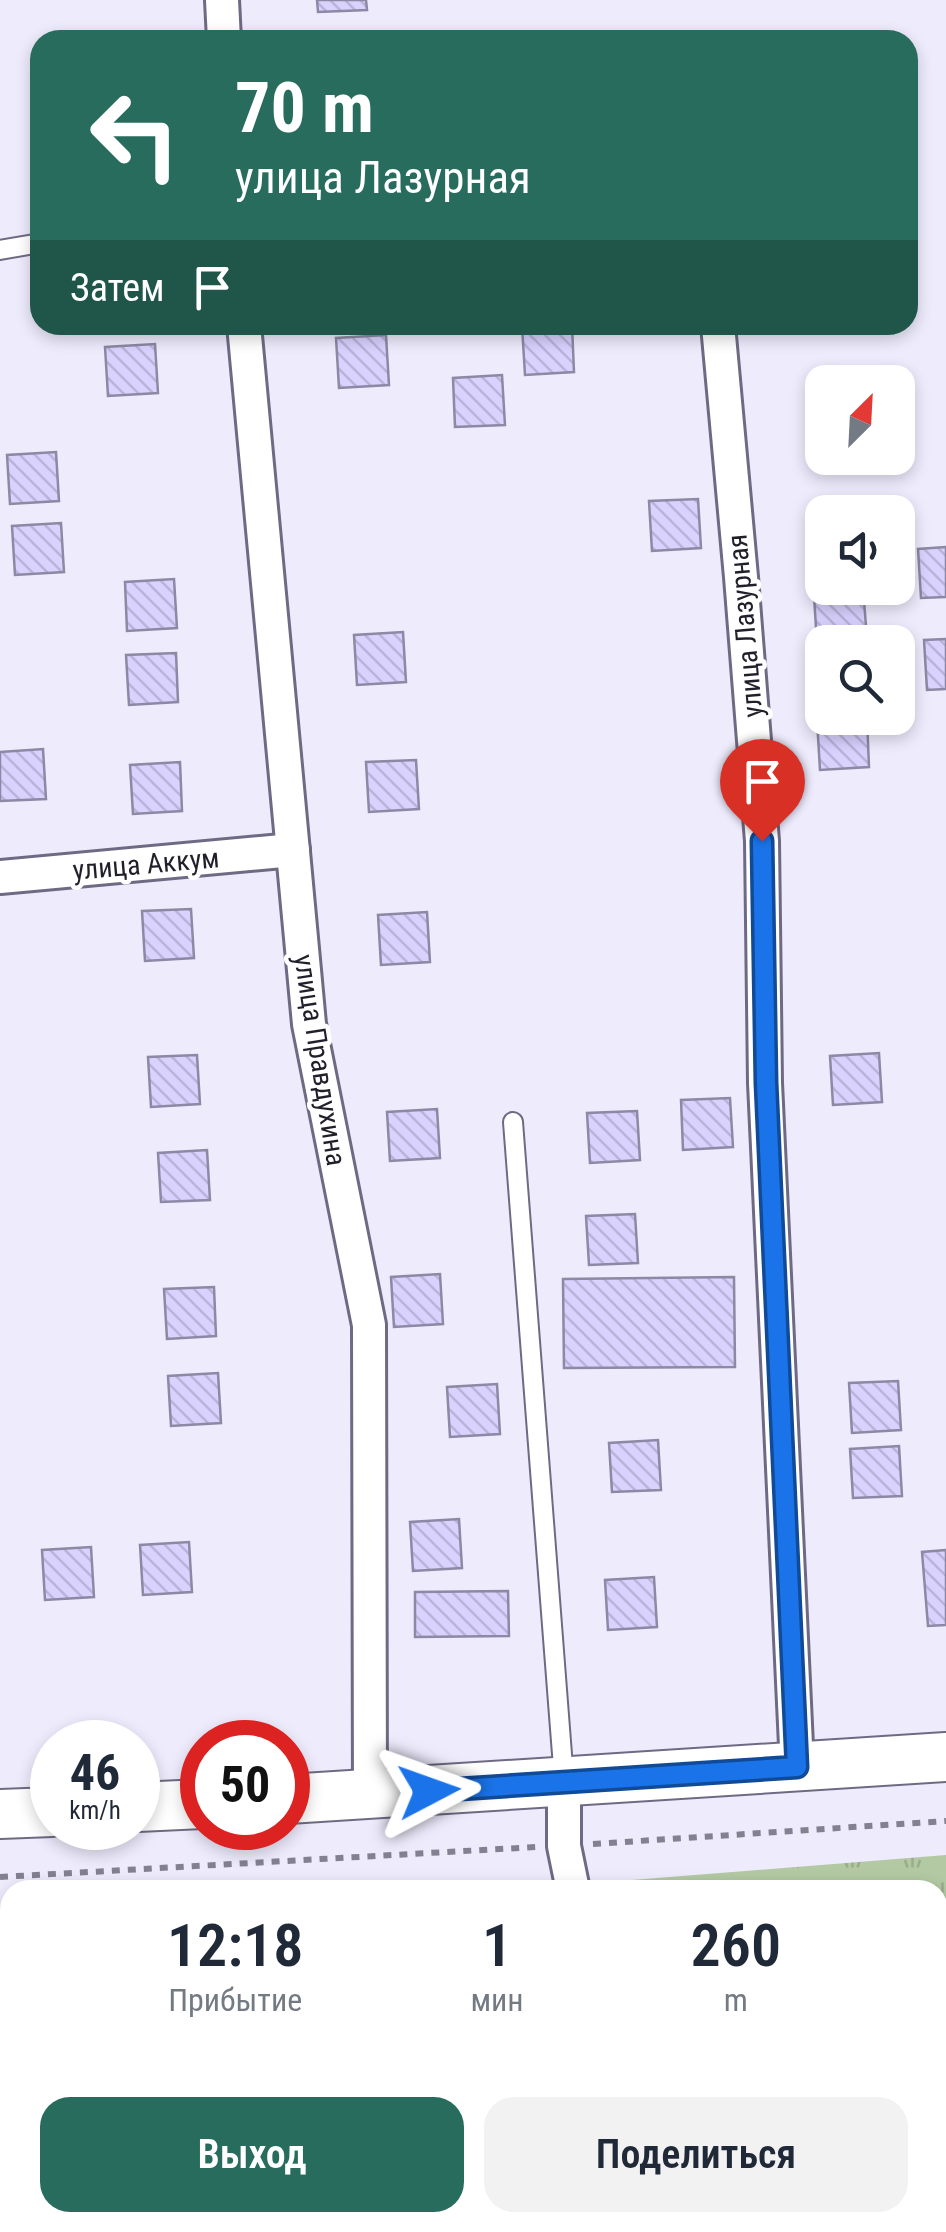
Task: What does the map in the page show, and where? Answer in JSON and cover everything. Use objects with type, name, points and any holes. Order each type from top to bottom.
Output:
[{"type":"main road","points":[[310,1798],[946,1757]]},
{"type":"main road","points":[[0,1814],[30,1813]]},
{"type":"street","points":[[222,0],[224,30]]},
{"type":"street","name":"улица Правдухина","points":[[245,335],[309,1024],[370,1325],[370,1795]]},
{"type":"street","name":"улица Лазурная","points":[[719,335],[762,841],[766,1083],[797,1767]]},
{"type":"street","name":"улица Аккум","points":[[0,877],[293,850]]},
{"type":"street","points":[[564,1782],[564,1846],[571,1880]]},
{"type":"lane","points":[[0,250],[30,245]]},
{"type":"lane","points":[[512,1122],[564,1782]]},
{"type":"path","points":[[0,1877],[946,1821]]},
{"type":"green space","points":[[946,1855],[946,1880],[632,1880]]},
{"type":"building","points":[[317,0],[366,0],[367,10],[318,12]]},
{"type":"building","points":[[386,335],[389,385],[339,388],[336,338]]},
{"type":"building","points":[[523,335],[572,335],[574,372],[525,375]]},
{"type":"building","points":[[155,344],[158,393],[108,396],[105,347]]},
{"type":"building","points":[[502,375],[505,425],[455,427],[453,378]]},
{"type":"building","points":[[56,452],[59,501],[10,504],[7,455]]},
{"type":"building","points":[[698,499],[701,548],[652,551],[649,501]]},
{"type":"building","points":[[61,523],[64,572],[15,575],[12,526]]},
{"type":"building","points":[[946,547],[946,597],[921,598],[918,549]]},
{"type":"building","points":[[174,579],[177,628],[127,631],[125,582]]},
{"type":"building","points":[[815,605],[864,605],[866,625],[816,625]]},
{"type":"building","points":[[403,632],[406,682],[357,685],[354,635]]},
{"type":"building","points":[[946,639],[946,689],[927,690],[924,640]]},
{"type":"building","points":[[176,653],[178,702],[129,705],[126,655]]},
{"type":"building","points":[[818,735],[868,735],[869,767],[820,770]]},
{"type":"building","points":[[43,749],[46,799],[0,801],[0,752]]},
{"type":"building","points":[[416,760],[419,809],[369,812],[366,762]]},
{"type":"building","points":[[180,762],[182,811],[133,814],[130,765]]},
{"type":"building","points":[[191,909],[194,958],[145,961],[142,911]]},
{"type":"building","points":[[427,912],[430,962],[381,965],[378,915]]},
{"type":"building","points":[[879,1053],[882,1102],[833,1105],[830,1056]]},
{"type":"building","points":[[197,1055],[200,1104],[151,1107],[148,1057]]},
{"type":"building","points":[[730,1098],[733,1147],[683,1150],[681,1100]]},
{"type":"building","points":[[437,1109],[440,1158],[390,1161],[387,1112]]},
{"type":"building","points":[[637,1111],[640,1160],[590,1163],[587,1113]]},
{"type":"building","points":[[207,1150],[210,1200],[161,1202],[158,1153]]},
{"type":"building","points":[[635,1214],[638,1263],[589,1265],[586,1216]]},
{"type":"building","points":[[440,1274],[443,1324],[394,1327],[391,1277]]},
{"type":"building","points":[[734,1277],[735,1367],[564,1368],[563,1279]]},
{"type":"building","points":[[214,1287],[216,1336],[167,1339],[164,1289]]},
{"type":"building","points":[[218,1373],[221,1423],[171,1426],[168,1376]]},
{"type":"building","points":[[898,1381],[901,1430],[852,1433],[849,1383]]},
{"type":"building","points":[[497,1384],[500,1434],[450,1437],[447,1387]]},
{"type":"building","points":[[658,1440],[661,1490],[612,1492],[609,1443]]},
{"type":"building","points":[[899,1446],[902,1496],[853,1498],[850,1449]]},
{"type":"building","points":[[459,1519],[462,1568],[413,1571],[410,1522]]},
{"type":"building","points":[[189,1542],[192,1592],[143,1595],[140,1545]]},
{"type":"building","points":[[91,1547],[94,1597],[45,1600],[42,1550]]},
{"type":"building","points":[[946,1550],[946,1625],[928,1626],[922,1552]]},
{"type":"building","points":[[654,1577],[657,1627],[608,1630],[605,1580]]},
{"type":"building","points":[[508,1591],[509,1636],[415,1637],[415,1592]]},
{"type":"route","points":[[429,1791],[797,1767],[766,1083],[762,841]]}]
